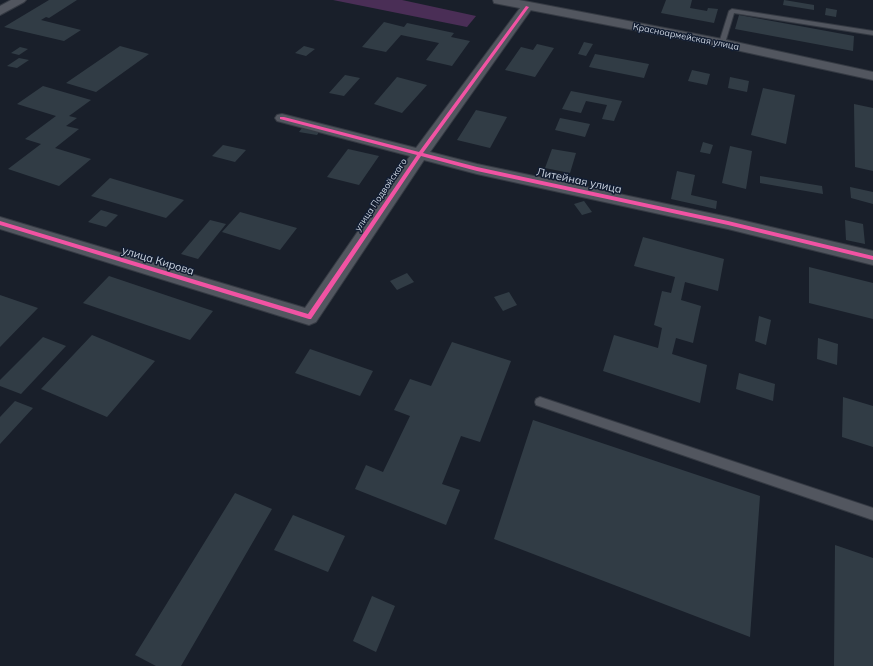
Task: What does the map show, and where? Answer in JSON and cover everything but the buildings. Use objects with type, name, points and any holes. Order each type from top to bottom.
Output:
[{"type":"street","points":[[0,11],[20,0]]},
{"type":"street","name":"Красноармейская улица","points":[[499,0],[527,7],[722,43],[873,76]]},
{"type":"street","name":"улица Подвойского","points":[[309,317],[420,154],[527,7]]},
{"type":"street","name":"Литейная улица","points":[[282,118],[499,174],[728,223],[873,258]]},
{"type":"street","name":"улица Кирова","points":[[0,223],[309,317]]},
{"type":"lane","points":[[722,43],[732,10],[873,33]]},
{"type":"lane","points":[[540,402],[873,514]]},
{"type":"shaded area","points":[[333,0],[402,0],[476,16],[467,27]]},
{"type":"cycle path","points":[[0,223],[309,317],[420,154],[527,7]]},
{"type":"cycle path","points":[[282,118],[477,169],[728,223],[873,258]]}]
